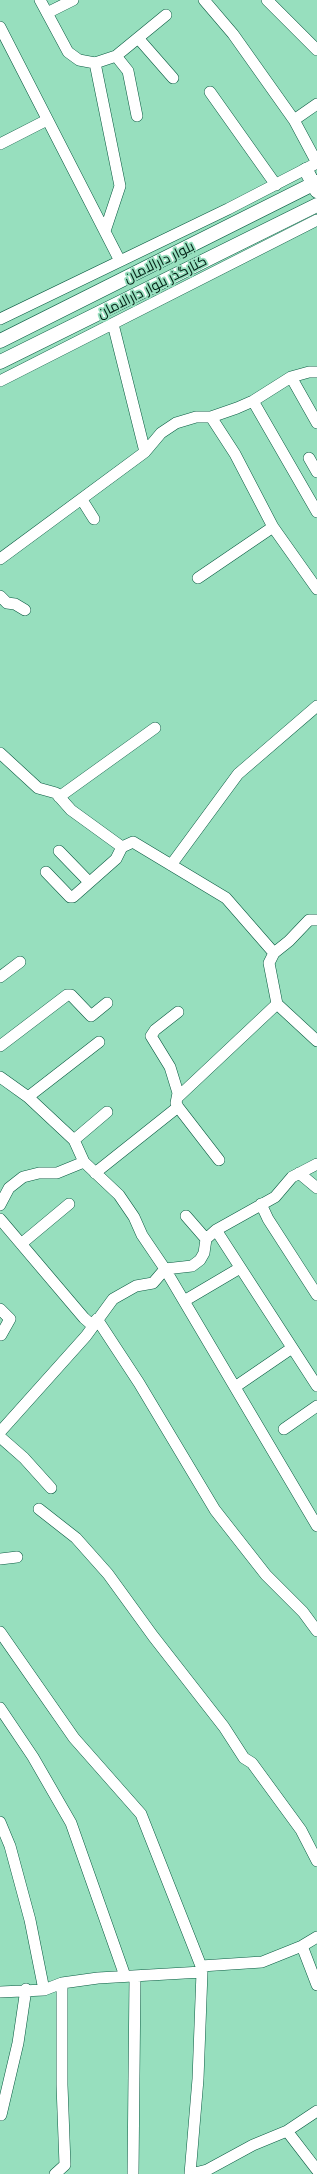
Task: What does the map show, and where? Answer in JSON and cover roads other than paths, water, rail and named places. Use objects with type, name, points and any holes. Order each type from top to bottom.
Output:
[{"type":"main road","points":[[313,165],[316,186]]},
{"type":"main road","name":"بلوار دارالامان","points":[[0,341],[316,186]]},
{"type":"main road","name":"بلوار دارالامان","points":[[0,362],[317,205]]},
{"type":"street","points":[[40,0],[68,52],[79,60],[95,63],[116,56],[166,14]]},
{"type":"street","points":[[47,13],[72,0]]},
{"type":"street","points":[[0,319],[276,185],[313,165],[294,120],[233,34],[204,0]]},
{"type":"street","points":[[267,0],[317,50]]},
{"type":"street","points":[[0,27],[120,261]]},
{"type":"street","points":[[138,38],[173,78]]},
{"type":"street","points":[[116,56],[128,72],[137,116]]},
{"type":"street","points":[[95,63],[120,186],[105,231]]},
{"type":"street","points":[[210,92],[276,185]]},
{"type":"street","points":[[294,120],[317,104]]},
{"type":"street","points":[[0,144],[47,120]]},
{"type":"street","name":"کنارگذر بلوار دارالامان","points":[[0,381],[317,220]]},
{"type":"street","points":[[113,324],[145,452]]},
{"type":"street","points":[[0,559],[82,500],[145,452],[161,434],[176,423],[196,417],[211,417],[253,401],[291,377],[309,372],[317,372]]},
{"type":"street","points":[[291,377],[317,422]]},
{"type":"street","points":[[253,401],[317,512]]},
{"type":"street","points":[[211,417],[235,454],[273,527],[317,589]]},
{"type":"street","points":[[309,458],[317,472]]},
{"type":"street","points":[[82,500],[94,519]]},
{"type":"street","points":[[198,578],[273,527]]},
{"type":"street","points":[[0,596],[7,603],[15,604],[24,610]]},
{"type":"street","points":[[172,865],[238,774],[317,706]]},
{"type":"street","points":[[59,796],[155,728]]},
{"type":"street","points":[[0,753],[38,788],[56,793],[71,810],[122,847]]},
{"type":"street","points":[[46,872],[72,897],[116,858],[122,847],[133,842],[226,898],[274,953]]},
{"type":"street","points":[[59,851],[89,882]]},
{"type":"street","points":[[317,920],[309,920],[289,941],[274,953],[268,962],[277,1004],[317,1041]]},
{"type":"street","points":[[0,976],[20,962]]},
{"type":"street","points":[[0,1046],[66,995],[71,995],[91,1016],[107,1003]]},
{"type":"street","points":[[95,1173],[177,1102],[277,1004]]},
{"type":"street","points":[[178,1012],[155,1030],[151,1036],[170,1067],[178,1093],[177,1102],[219,1160]]},
{"type":"street","points":[[28,1097],[99,1042]]},
{"type":"street","points":[[0,1077],[28,1097],[74,1140],[84,1162],[119,1195],[134,1217],[142,1235],[165,1269],[317,1526]]},
{"type":"street","points":[[74,1140],[107,1112]]},
{"type":"street","points":[[0,1205],[9,1188],[23,1178],[39,1173],[57,1173],[84,1162]]},
{"type":"street","points":[[0,1432],[86,1336],[112,1299],[136,1286],[153,1283],[165,1269],[192,1266],[200,1260],[204,1253],[206,1238],[216,1230],[275,1197],[292,1177],[317,1164]]},
{"type":"street","points":[[299,1173],[317,1188]]},
{"type":"street","points":[[21,1244],[69,1204]]},
{"type":"street","points":[[261,1204],[317,1295]]},
{"type":"street","points":[[186,1216],[206,1238]]},
{"type":"street","points":[[0,1218],[84,1318],[92,1324],[97,1319]]},
{"type":"street","points":[[216,1230],[317,1386]]},
{"type":"street","points":[[184,1301],[240,1268]]},
{"type":"street","points":[[0,1308],[10,1319],[1,1335]]},
{"type":"street","points":[[97,1319],[139,1383],[215,1510],[266,1575],[303,1612],[317,1631]]},
{"type":"street","points":[[235,1387],[292,1348]]},
{"type":"street","points":[[284,1429],[317,1406]]},
{"type":"street","points":[[0,1437],[24,1458],[51,1488]]},
{"type":"street","points":[[39,1509],[76,1538],[108,1574],[153,1636],[224,1727],[244,1758],[252,1763],[301,1830],[317,1861]]},
{"type":"street","points":[[0,1559],[17,1558]]},
{"type":"street","points":[[0,1632],[74,1738],[141,1814],[201,1969],[198,2079],[190,2174],[207,2170],[253,2145],[287,2131],[317,2111]]},
{"type":"street","points":[[0,1708],[33,1757],[71,1823],[130,1977],[133,2174]]},
{"type":"street","points":[[0,1822],[10,1846],[30,1920],[44,1990]]},
{"type":"street","points":[[0,1992],[26,1989],[44,1990],[62,1983],[262,1962],[302,1946],[317,1937]]},
{"type":"street","points":[[302,1946],[317,1985]]},
{"type":"street","points":[[56,2174],[65,2165],[62,2085],[62,1983]]},
{"type":"street","points":[[1,2115],[18,2043],[26,1989]]},
{"type":"street","points":[[287,2131],[317,2170]]}]
